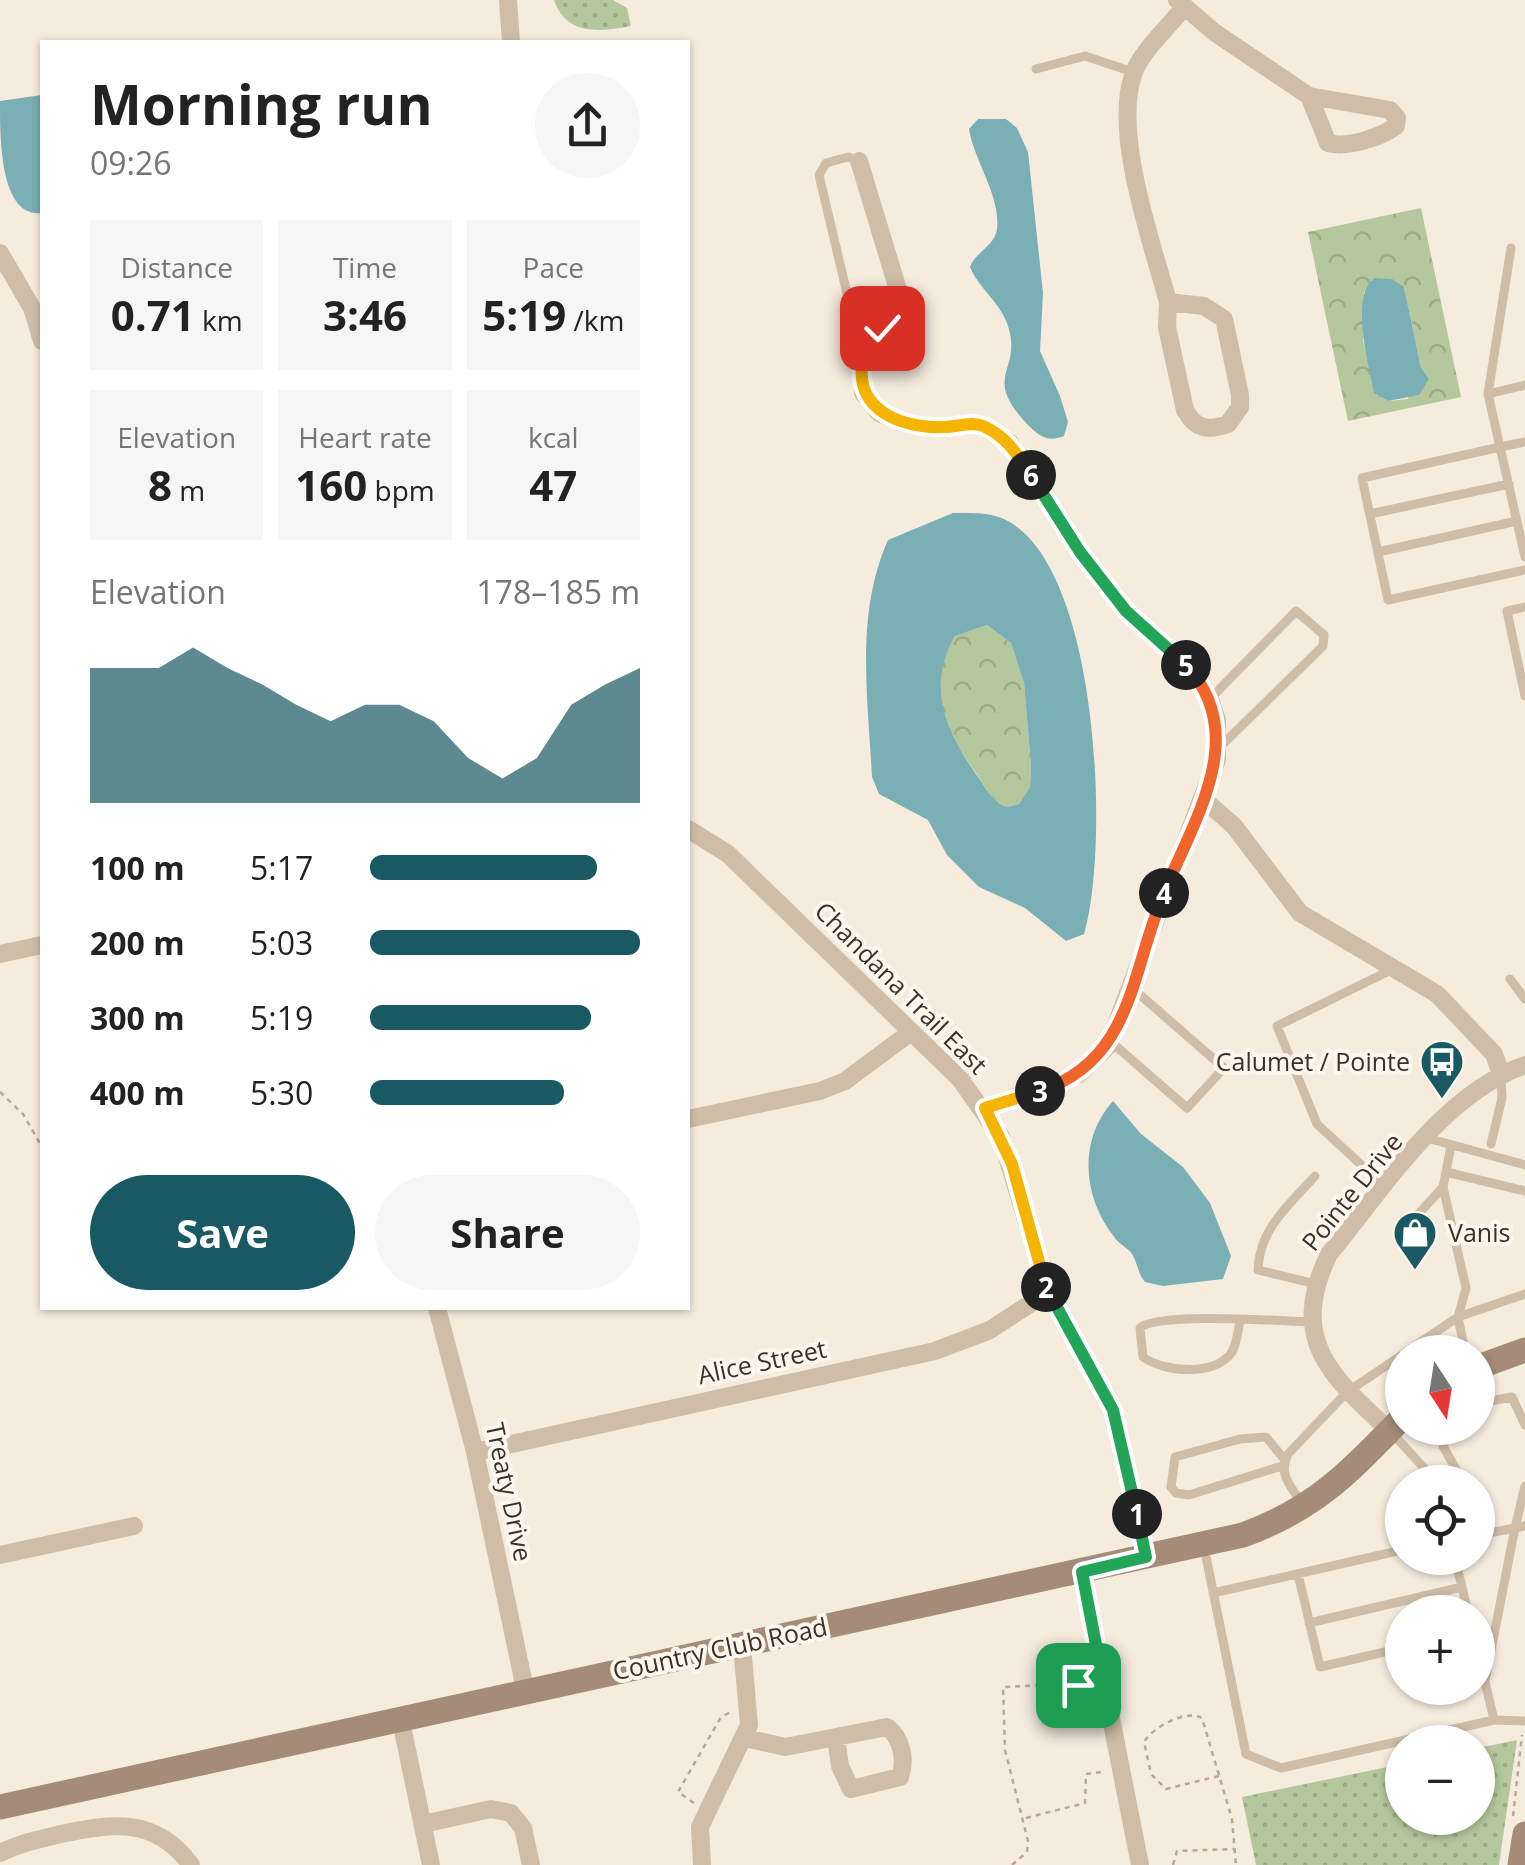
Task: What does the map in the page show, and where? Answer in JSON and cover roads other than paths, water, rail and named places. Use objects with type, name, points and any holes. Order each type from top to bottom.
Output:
[{"type":"street","points":[[508,0],[511,40]]},
{"type":"street","points":[[1168,302],[1215,309],[1224,319],[1240,394],[1240,407],[1228,424],[1205,428],[1192,422],[1185,410],[1167,327],[1168,302],[1131,146],[1128,108],[1134,72],[1180,4],[1308,96],[1390,110],[1397,118],[1396,126],[1386,134],[1338,145],[1328,142],[1308,96]]},
{"type":"street","points":[[859,162],[899,293],[862,360],[863,392],[879,413],[903,423],[942,428],[979,424],[1010,444],[1080,552],[1126,611],[1199,678],[1217,720],[1218,750],[1110,1041],[1079,1074],[985,1108]]},
{"type":"street","points":[[0,253],[32,308],[40,334]]},
{"type":"street","points":[[1202,798],[1234,826],[1300,913],[1315,926],[1397,967],[1436,994],[1494,1054],[1501,1074]]},
{"type":"street","name":"Chandana Trail East","points":[[690,830],[728,854],[985,1108],[1012,1164],[1048,1292],[1100,1380],[1113,1410],[1146,1557]]},
{"type":"street","points":[[0,954],[40,945]]},
{"type":"street","points":[[690,1119],[833,1086],[868,1069],[911,1032]]},
{"type":"street","name":"Pointe Drive","points":[[1385,1417],[1347,1392],[1318,1352],[1313,1322],[1316,1284],[1328,1254],[1454,1108],[1501,1074],[1525,1066]]},
{"type":"street","name":"Alice Street","points":[[475,1452],[935,1351],[990,1330],[1048,1292]]},
{"type":"street","name":"Treaty Drive","points":[[438,1310],[475,1452],[525,1689]]},
{"type":"street","points":[[1495,1361],[1525,1350]]},
{"type":"street","name":"Country Club Road","points":[[0,1806],[401,1721],[525,1689],[1204,1546],[1280,1522],[1306,1508],[1357,1468],[1385,1436]]},
{"type":"street","points":[[0,1556],[134,1526]]},
{"type":"street","points":[[1082,1572],[1140,1865]]},
{"type":"street","points":[[702,1865],[698,1840],[708,1811],[745,1738],[750,1703],[742,1646]]},
{"type":"street","points":[[401,1721],[432,1865]]},
{"type":"street","points":[[745,1738],[784,1747],[836,1737]]},
{"type":"street","points":[[423,1824],[492,1809],[511,1813],[524,1828],[531,1865]]},
{"type":"street","points":[[0,1853],[33,1841],[117,1824],[150,1830],[180,1850],[191,1865]]},
{"type":"street","points":[[1519,1826],[1520,1865]]},
{"type":"lane","points":[[1036,68],[1085,56],[1134,72]]},
{"type":"lane","points":[[859,162],[848,157],[826,164],[819,175],[862,360]]},
{"type":"lane","points":[[1511,248],[1488,394],[1525,557]]},
{"type":"lane","points":[[1488,394],[1525,385]]},
{"type":"lane","points":[[1525,442],[1362,478],[1388,600],[1525,570]]},
{"type":"lane","points":[[1370,514],[1508,484]]},
{"type":"lane","points":[[1378,552],[1517,521]]},
{"type":"lane","points":[[1525,607],[1507,610],[1525,696]]},
{"type":"lane","points":[[1210,699],[1296,611],[1324,635],[1323,646],[1218,750]]},
{"type":"lane","points":[[1385,1187],[1317,1124],[1277,1026],[1397,967]]},
{"type":"lane","points":[[1510,979],[1525,999]]},
{"type":"lane","points":[[1110,1041],[1187,1108],[1224,1068],[1131,987]]},
{"type":"lane","points":[[1491,1144],[1502,1098],[1501,1074]]},
{"type":"lane","points":[[1427,1138],[1525,1165]]},
{"type":"lane","points":[[1451,1146],[1443,1187],[1466,1288],[1458,1317],[1461,1335]]},
{"type":"lane","points":[[1446,1172],[1525,1192]]},
{"type":"lane","points":[[1315,1176],[1268,1228],[1258,1247],[1258,1270],[1316,1284]]},
{"type":"lane","points":[[1412,1220],[1443,1187]]},
{"type":"lane","points":[[1432,1335],[1458,1317],[1525,1294]]},
{"type":"lane","points":[[1240,1321],[1234,1349],[1225,1360],[1180,1370],[1156,1367],[1143,1357],[1138,1340],[1143,1324],[1240,1321],[1313,1322]]},
{"type":"lane","points":[[1306,1508],[1284,1478],[1283,1463],[1266,1437],[1220,1443],[1176,1457],[1171,1487],[1176,1493],[1189,1495],[1283,1463],[1347,1392],[1385,1367]]},
{"type":"lane","points":[[1495,1401],[1512,1397],[1525,1425]]},
{"type":"lane","points":[[1495,1635],[1520,1527],[1525,1486]]},
{"type":"lane","points":[[1495,1531],[1520,1527]]},
{"type":"lane","points":[[1204,1546],[1246,1754],[1280,1768],[1494,1720],[1524,1721]]},
{"type":"lane","points":[[1213,1592],[1385,1554]]},
{"type":"lane","points":[[1298,1574],[1320,1667],[1385,1652]]},
{"type":"lane","points":[[1459,1575],[1464,1595]]},
{"type":"lane","points":[[1310,1623],[1462,1587]]},
{"type":"lane","points":[[1490,1705],[1494,1720]]},
{"type":"water","points":[[40,95],[40,213],[28,211],[10,190],[2,155],[0,101]]},
{"type":"water","points":[[978,119],[1006,119],[1017,128],[1028,152],[1043,293],[1040,351],[1068,422],[1064,436],[1059,438],[1046,438],[1034,431],[1007,396],[1005,385],[1011,354],[1008,326],[970,267],[993,240],[997,229],[995,204],[969,129]]},
{"type":"water","points":[[1375,278],[1392,279],[1404,287],[1421,368],[1429,379],[1419,395],[1388,401],[1374,393],[1362,315],[1367,287]]},
{"type":"water","points":[[953,513],[994,515],[1033,542],[1059,586],[1077,643],[1089,707],[1095,774],[1096,838],[1084,934],[1066,941],[1025,908],[979,887],[947,855],[928,820],[879,794],[872,777],[867,627],[878,568],[888,540]],"holes":[[[987,625],[1011,643],[1024,683],[1031,766],[1030,787],[1019,804],[1007,807],[989,793],[965,757],[948,724],[941,690],[946,655],[955,636]]]},
{"type":"water","points":[[1113,1101],[1141,1134],[1183,1167],[1210,1203],[1231,1256],[1223,1279],[1163,1286],[1145,1282],[1132,1254],[1104,1222],[1088,1169],[1094,1133]]},
{"type":"place","name":"Calumet / Pointe","points":[[1442,1100]]},
{"type":"place","name":"Vanis","points":[[1415,1271]]}]
